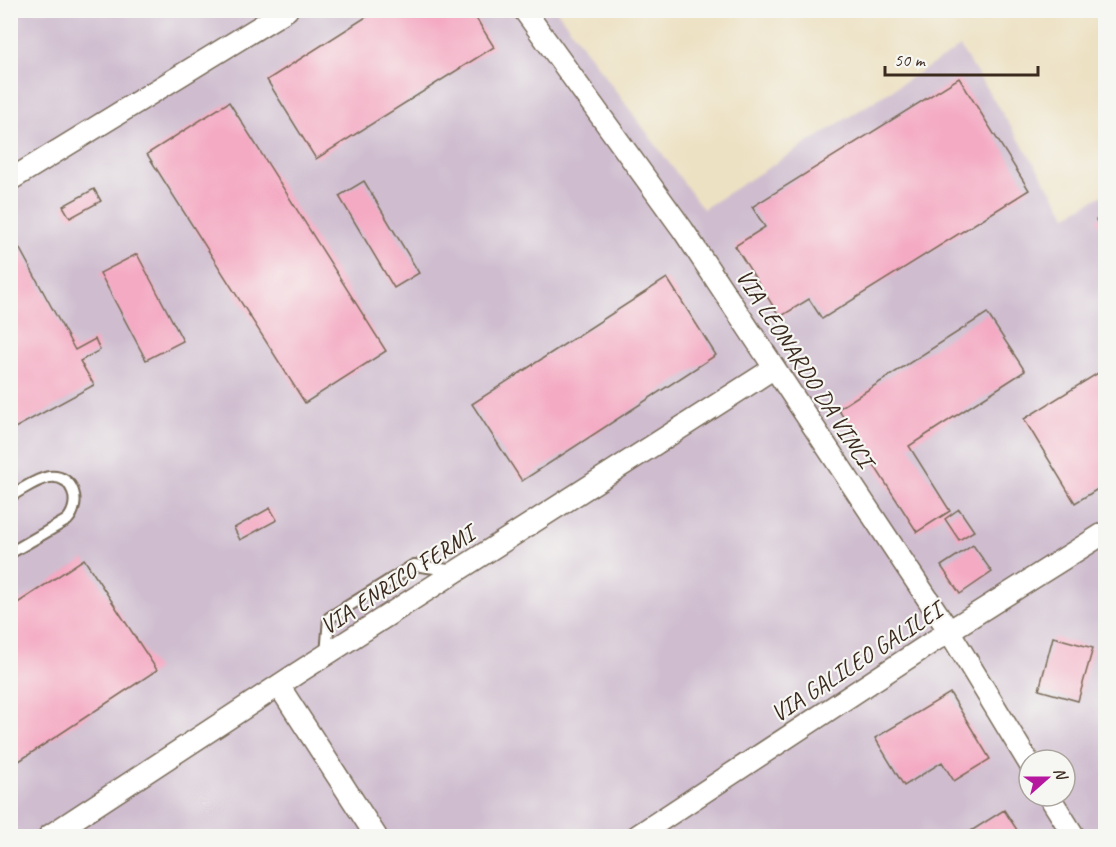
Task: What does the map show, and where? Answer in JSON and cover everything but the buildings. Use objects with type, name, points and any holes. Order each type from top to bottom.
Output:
[{"type":"street","points":[[10,180],[266,16],[287,10]]},
{"type":"street","name":"VIA LEONARDO DA VINCI","points":[[525,10],[683,230],[949,631],[1020,748]]},
{"type":"street","name":"VIA ENRICO FERMI","points":[[49,837],[279,686],[774,368]]},
{"type":"street","name":"VIA GALILEO GALILEI","points":[[637,837],[949,631],[1106,532]]},
{"type":"street","points":[[279,686],[376,837]]},
{"type":"street","points":[[1056,808],[1074,837]]},
{"type":"lane","points":[[10,496],[42,479],[53,477],[61,479],[70,486],[76,503],[68,520],[10,553]]},
{"type":"lane","points":[[326,656],[329,618],[414,566],[458,571]]},
{"type":"shaded area","points":[[10,11],[557,11],[703,209],[960,47],[1067,215],[1105,194],[1105,836],[11,836]]}]
